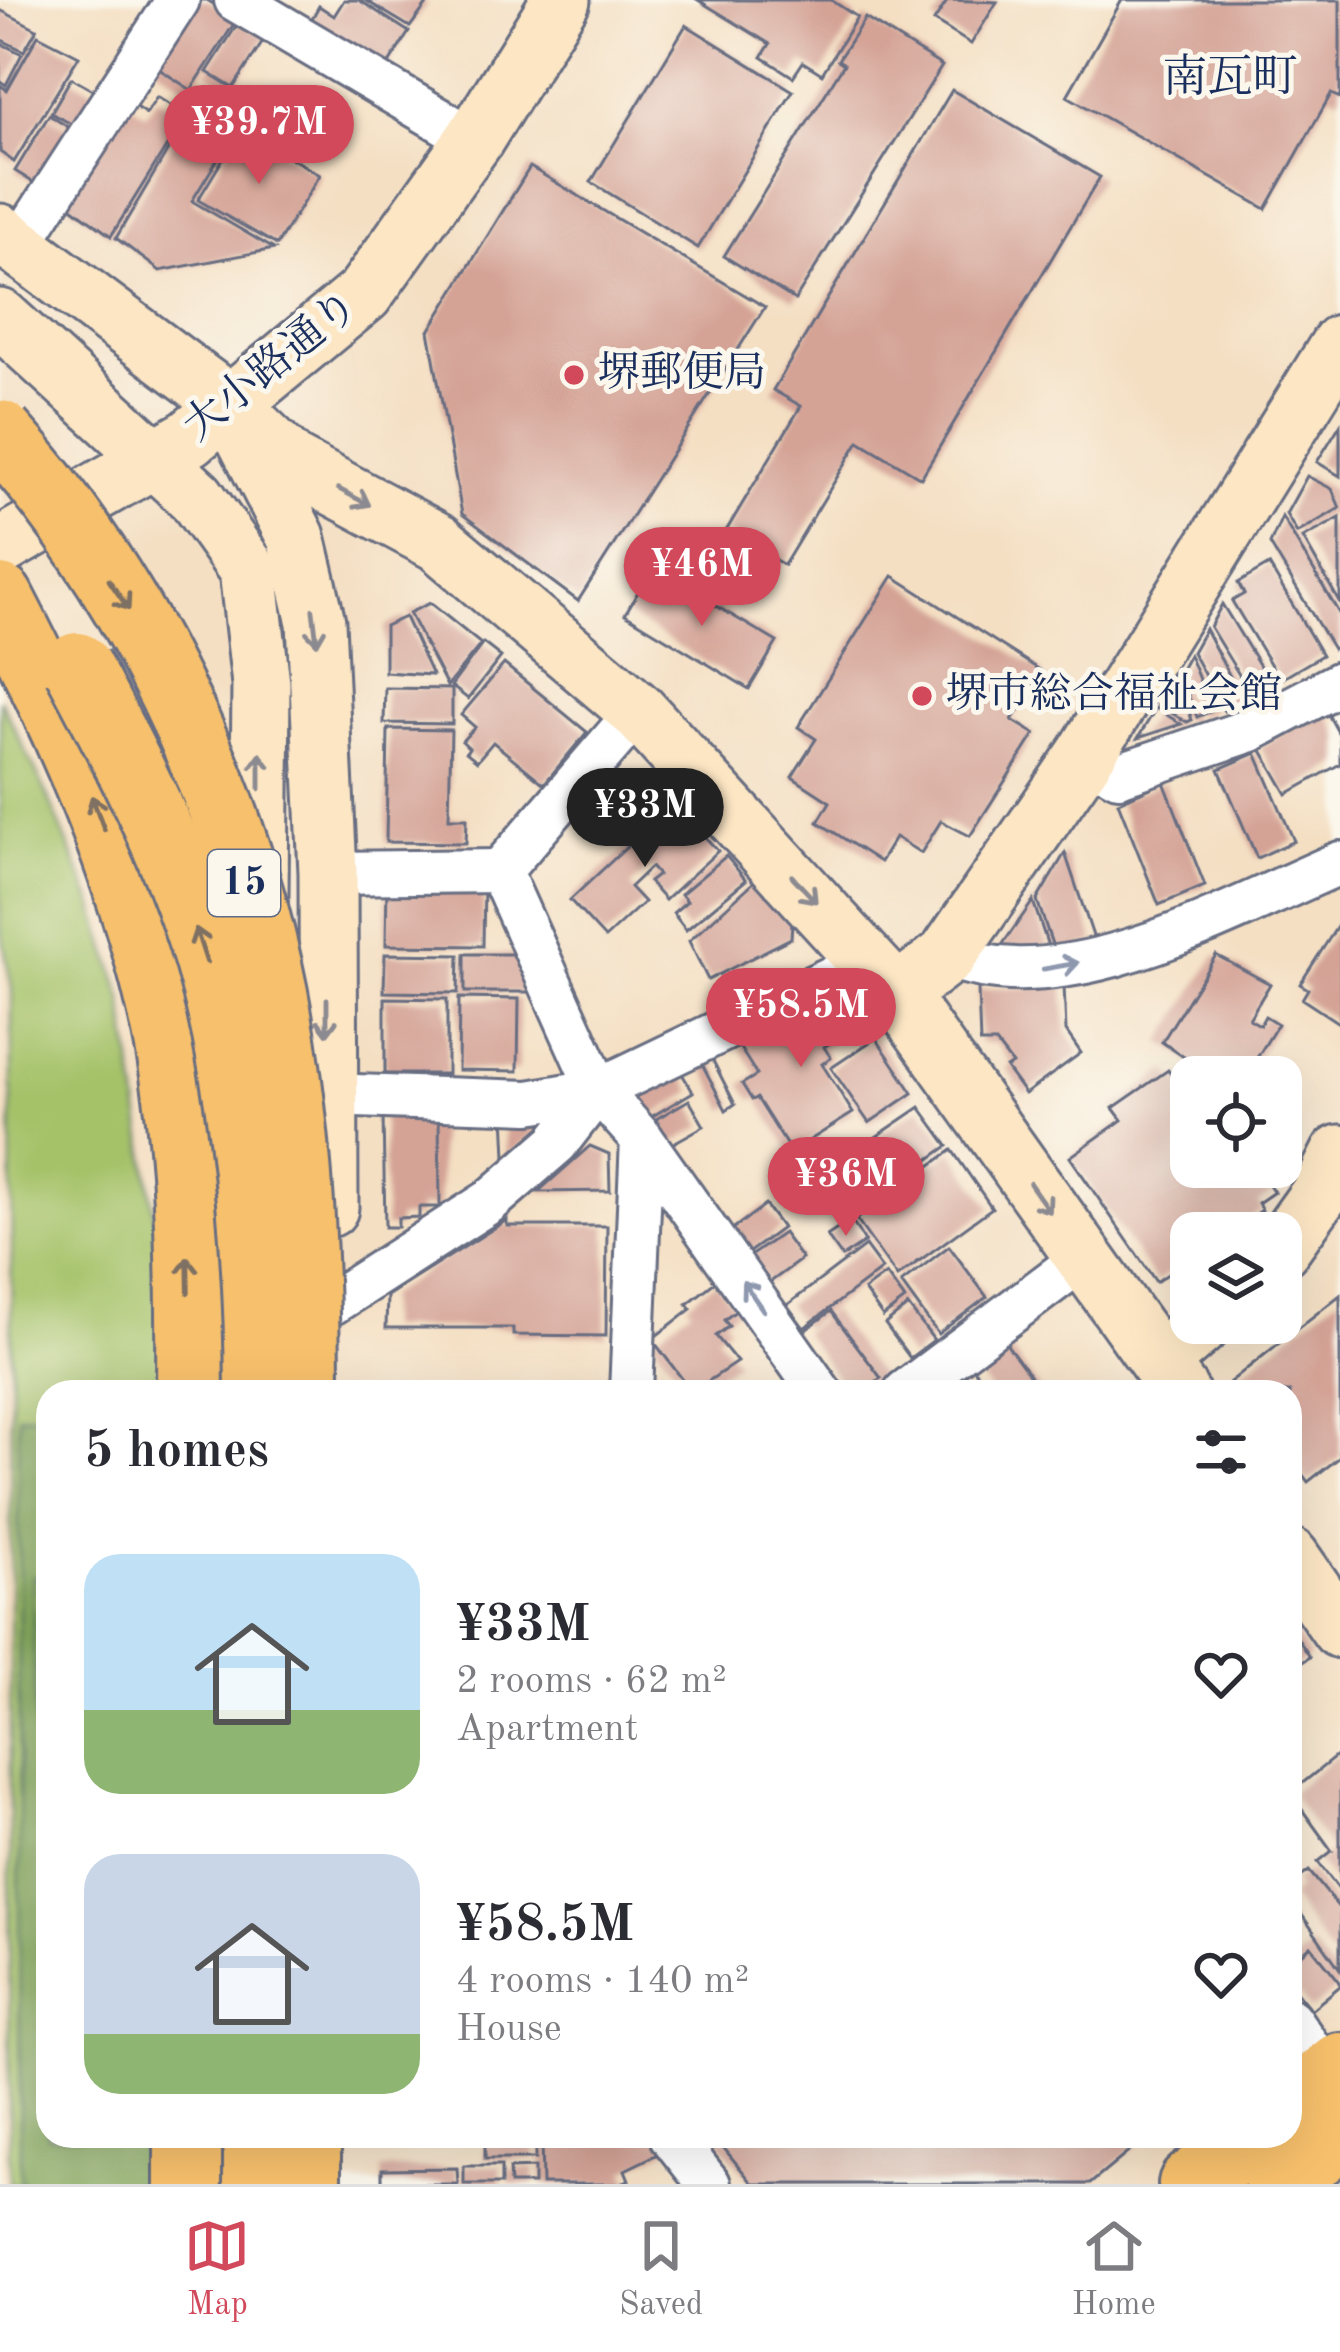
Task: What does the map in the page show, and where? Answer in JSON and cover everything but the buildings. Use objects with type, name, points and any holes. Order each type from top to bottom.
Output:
[{"type":"highway","name":"15","points":[[0,434],[76,530],[131,614],[178,704],[229,836],[273,989],[290,1097],[301,1219],[306,1380]]},
{"type":"highway","name":"15","points":[[0,548],[77,666],[133,771],[182,887],[218,999],[239,1107],[251,1226],[255,1380]]},
{"type":"highway","points":[[0,598],[91,794],[131,901],[162,1010],[187,1227],[190,1380]]},
{"type":"highway","points":[[1302,2141],[1328,2095]]},
{"type":"highway","points":[[188,2148],[188,2184]]},
{"type":"highway","points":[[257,2148],[257,2184]]},
{"type":"highway","points":[[307,2148],[307,2184]]},
{"type":"highway","points":[[1192,2184],[1237,2148]]},
{"type":"highway","points":[[1278,2184],[1298,2148]]},
{"type":"street","points":[[178,0],[9,240],[228,403],[292,464],[438,542],[638,711],[883,977],[1170,1377],[1191,1344]]},
{"type":"street","points":[[236,0],[474,140]]},
{"type":"street","name":"大小路通り","points":[[0,548],[190,438],[364,294],[474,140],[560,0]]},
{"type":"street","points":[[0,318],[196,497],[248,570],[261,684],[255,1380]]},
{"type":"street","points":[[326,1095],[530,1102],[598,1090],[947,956],[1084,756],[1340,344]]},
{"type":"street","points":[[228,403],[296,537],[316,622],[328,873],[326,1095],[334,1380]]},
{"type":"street","points":[[1084,756],[1118,775],[1250,730],[1340,682]]},
{"type":"street","points":[[328,873],[500,872],[638,711]]},
{"type":"street","points":[[947,956],[973,967],[1048,970],[1126,953],[1340,863]]},
{"type":"street","points":[[500,872],[598,1090],[642,1139],[812,1380]]},
{"type":"street","points":[[332,1303],[489,1202],[557,1143],[598,1090]]},
{"type":"street","points":[[632,1380],[642,1139]]},
{"type":"street","points":[[1302,1219],[1340,1154]]},
{"type":"street","points":[[921,1380],[1082,1258]]},
{"type":"street","points":[[1302,1584],[1340,1629]]},
{"type":"street","points":[[1302,2044],[1328,2095]]},
{"type":"street","points":[[232,2148],[232,2184]]},
{"type":"street","points":[[337,2184],[338,2148]]},
{"type":"street","points":[[680,2148],[709,2184]]},
{"type":"green space","points":[[0,699],[92,901],[123,999],[163,1276],[163,1380],[36,1380],[36,2148],[166,2148],[166,2184],[9,2184],[12,990],[0,924]]},
{"type":"green space","points":[[36,1414],[36,2148],[153,2148],[153,2184],[20,2184],[18,1415]]},
{"type":"place","name":"堺郵便局","points":[[574,375]]},
{"type":"place","name":"堺市総合福祉会館","points":[[922,696]]},
{"type":"district","name":"南瓦町","points":[[1230,79]]}]
